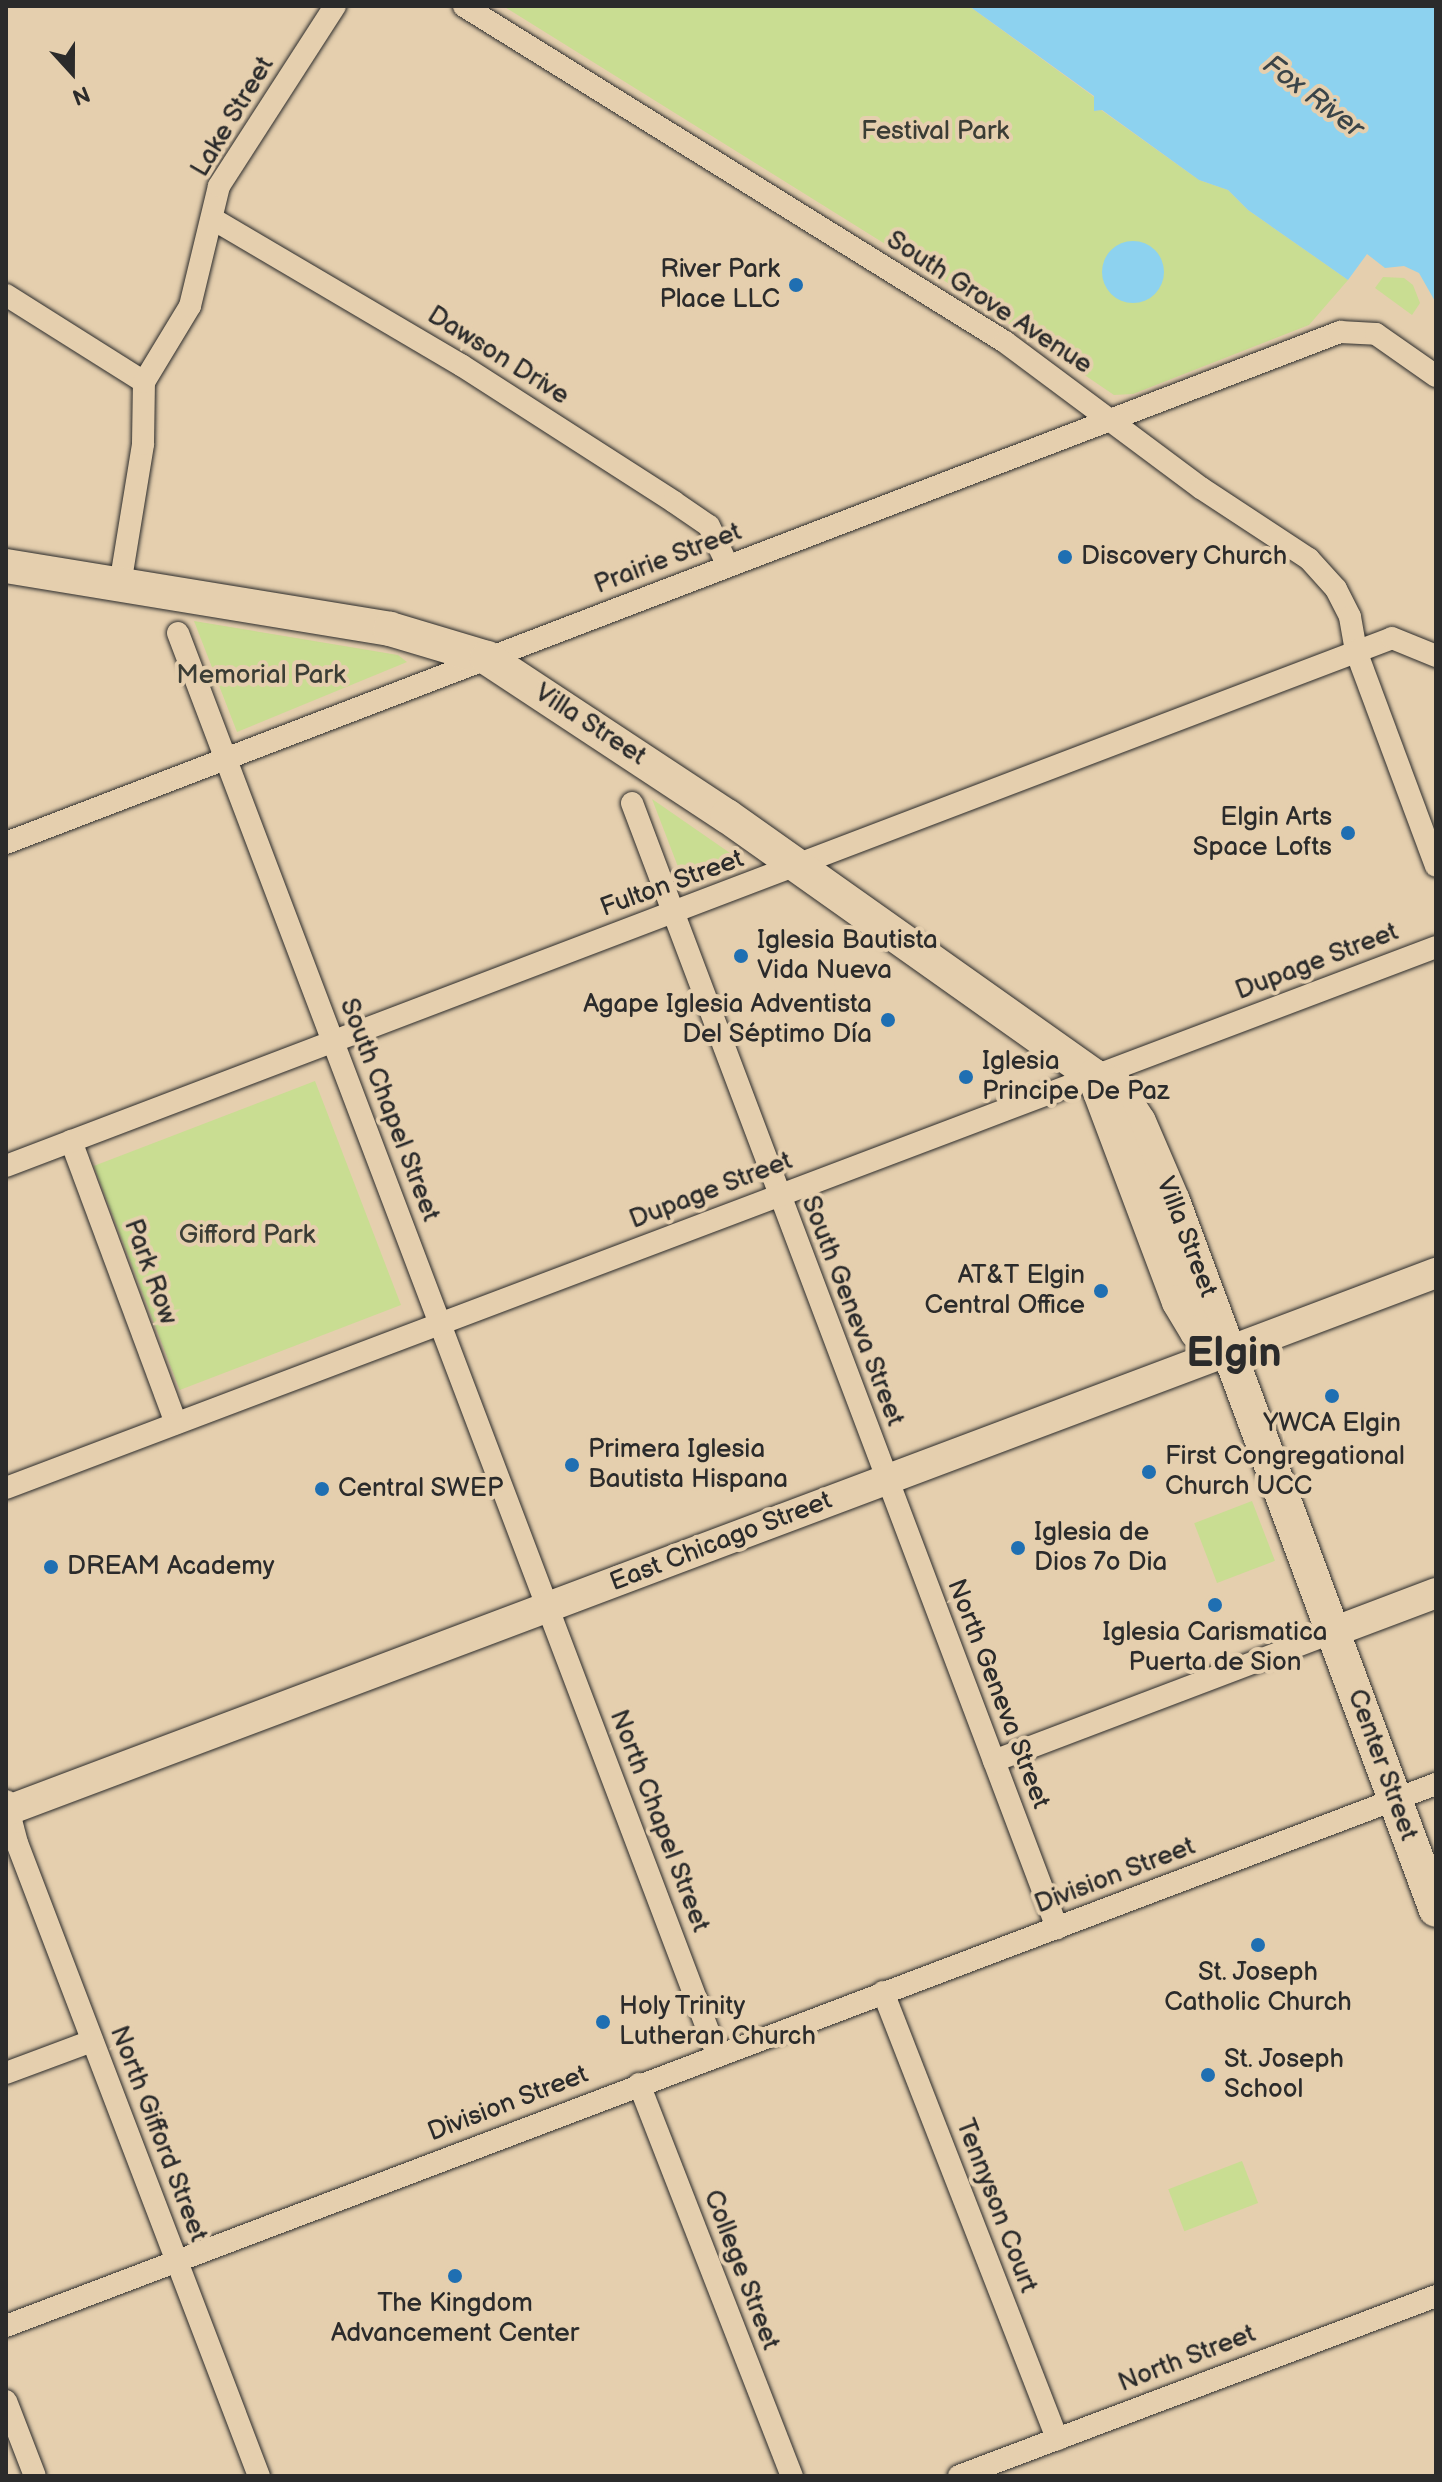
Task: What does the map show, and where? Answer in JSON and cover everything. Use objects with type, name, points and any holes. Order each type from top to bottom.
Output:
[{"type":"main road","name":"Villa Street","points":[[6,566],[390,629],[487,658],[727,816],[795,868],[1094,1076],[1126,1095],[1214,1310],[1225,1351]]},
{"type":"main road","name":"Center Street","points":[[1225,1351],[1436,1910]]},
{"type":"street","name":"Lake Street","points":[[144,382],[190,306],[219,186],[335,6]]},
{"type":"street","name":"South Grove Avenue","points":[[464,6],[1005,342],[1201,488],[1309,559],[1342,600],[1356,651],[1436,866]]},
{"type":"street","name":"Dawson Drive","points":[[213,219],[500,389],[683,508],[709,526],[728,566]]},
{"type":"street","points":[[6,295],[144,382],[143,444],[120,585]]},
{"type":"street","name":"Prairie Street","points":[[6,843],[1350,329],[1376,334],[1436,376]]},
{"type":"street","name":"South Chapel Street","points":[[178,633],[548,1607]]},
{"type":"street","points":[[1356,651],[1392,638],[1436,656]]},
{"type":"street","name":"Fulton Street","points":[[6,1166],[795,868],[1356,651]]},
{"type":"street","name":"South Geneva Street","points":[[632,803],[886,1480]]},
{"type":"street","name":"Dupage Street","points":[[6,1488],[1436,947]]},
{"type":"street","name":"Park Row","points":[[71,1141],[176,1423]]},
{"type":"street","name":"East Chicago Street","points":[[7,1807],[1436,1273]]},
{"type":"street","name":"North Geneva Street","points":[[886,1480],[1057,1928]]},
{"type":"street","points":[[994,1761],[1436,1593]]},
{"type":"street","name":"North Chapel Street","points":[[548,1607],[717,2054]]},
{"type":"street","name":"Division Street","points":[[6,2326],[1436,1784]]},
{"type":"street","name":"North Gifford Street","points":[[7,1807],[17,1843],[259,2476]]},
{"type":"street","name":"Tennyson Court","points":[[883,1992],[1057,2439]]},
{"type":"street","points":[[6,2073],[92,2041]]},
{"type":"street","name":"College Street","points":[[639,2084],[792,2476]]},
{"type":"street","name":"North Street","points":[[959,2476],[1436,2296]]},
{"type":"street","points":[[6,2401],[35,2476]]},
{"type":"green space","name":"Festival Park","points":[[503,6],[969,6],[1094,97],[1094,111],[1101,110],[1199,180],[1228,190],[1248,210],[1348,280],[1309,325],[1133,394],[1114,395],[959,290]]},
{"type":"green space","points":[[1383,277],[1404,278],[1413,285],[1420,303],[1412,315],[1375,288]]},
{"type":"green space","name":"Memorial Park","points":[[194,621],[398,655],[407,662],[237,732]]},
{"type":"green space","points":[[652,799],[743,862],[685,885]]},
{"type":"green space","name":"Gifford Park","points":[[315,1081],[401,1305],[180,1390],[94,1166]]},
{"type":"green space","points":[[1252,1501],[1275,1561],[1217,1583],[1194,1523]]},
{"type":"green space","points":[[1242,2161],[1258,2203],[1184,2231],[1168,2189]]},
{"type":"water","name":"Fox River","points":[[969,6],[1436,6],[1436,303],[1419,273],[1404,266],[1385,268],[1367,254],[1348,280],[1248,210],[1228,190],[1199,180],[1102,110],[1094,111],[1094,96]]},
{"type":"water","points":[[1133,241],[1155,250],[1164,272],[1155,294],[1133,303],[1111,294],[1102,272],[1111,250]]},
{"type":"place","name":"River Park Place LLC","points":[[796,285]]},
{"type":"place","name":"Discovery Church","points":[[1065,557]]},
{"type":"place","name":"Elgin Arts Space Lofts","points":[[1348,833]]},
{"type":"place","name":"Iglesia Bautista Vida Nueva","points":[[741,956]]},
{"type":"place","name":"Agape Iglesia Adventista Del Séptimo Día","points":[[888,1020]]},
{"type":"place","name":"Iglesia Principe De Paz","points":[[966,1077]]},
{"type":"place","name":"AT&T Elgin Central Office","points":[[1101,1291]]},
{"type":"place","name":"YWCA Elgin","points":[[1332,1396]]},
{"type":"place","name":"Primera Iglesia Bautista Hispana","points":[[572,1465]]},
{"type":"place","name":"First Congregational Church UCC","points":[[1149,1472]]},
{"type":"place","name":"Central SWEP","points":[[322,1489]]},
{"type":"place","name":"Iglesia de Dios 7o Dia","points":[[1018,1548]]},
{"type":"place","name":"DREAM Academy","points":[[51,1567]]},
{"type":"place","name":"Iglesia Carismatica Puerta de Sion","points":[[1215,1605]]},
{"type":"place","name":"St. Joseph Catholic Church","points":[[1258,1945]]},
{"type":"place","name":"Holy Trinity Lutheran Church","points":[[603,2022]]},
{"type":"place","name":"St. Joseph School","points":[[1208,2075]]},
{"type":"place","name":"The Kingdom Advancement Center","points":[[455,2276]]},
{"type":"district","name":"Elgin","points":[[1234,1354]]}]
